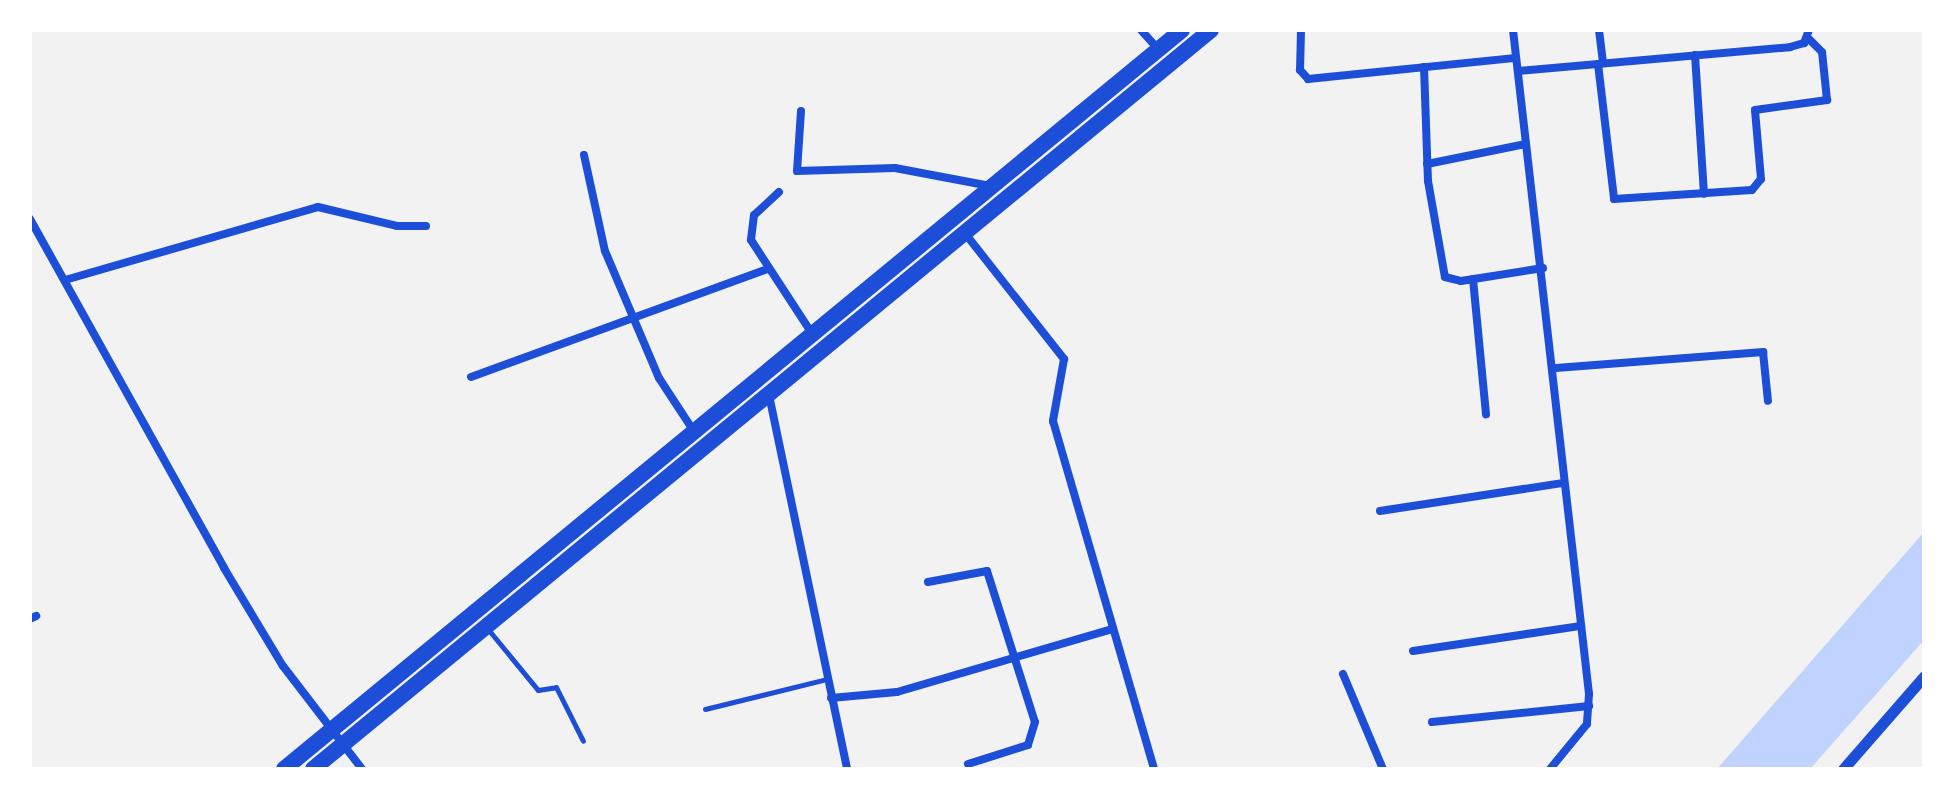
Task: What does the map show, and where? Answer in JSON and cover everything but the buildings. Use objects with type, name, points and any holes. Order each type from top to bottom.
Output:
[{"type":"highway","points":[[284,769],[811,332],[1182,30]]},
{"type":"highway","points":[[313,769],[768,390],[1211,30]]},
{"type":"street","points":[[1141,30],[1158,49]]},
{"type":"street","points":[[1301,30],[1300,70],[1308,79],[1516,58]]},
{"type":"street","points":[[1513,30],[1556,368],[1562,483],[1589,706],[1584,731],[1550,769]]},
{"type":"street","points":[[1518,71],[1600,63],[1790,47],[1809,34],[1822,52],[1827,100],[1757,109],[1760,185],[1704,194],[1614,199],[1600,63],[1599,30]]},
{"type":"street","points":[[1695,55],[1704,194]]},
{"type":"street","points":[[1424,67],[1427,164],[1441,270],[1452,281],[1543,268]]},
{"type":"street","points":[[801,111],[797,171],[895,168],[990,186]]},
{"type":"street","points":[[1427,164],[1526,144]]},
{"type":"street","points":[[584,155],[596,225],[632,319],[693,430]]},
{"type":"street","points":[[779,192],[749,227],[767,269],[811,332]]},
{"type":"street","points":[[65,280],[318,207],[426,226]]},
{"type":"street","points":[[30,219],[224,568],[362,769]]},
{"type":"street","points":[[963,231],[1064,359],[1053,421],[1154,769]]},
{"type":"street","points":[[471,377],[767,269]]},
{"type":"street","points":[[1473,279],[1486,414]]},
{"type":"street","points":[[1556,368],[1763,352],[1768,401]]},
{"type":"street","points":[[768,390],[847,769]]},
{"type":"street","points":[[1380,511],[1562,483]]},
{"type":"street","points":[[928,582],[987,571],[1016,658],[1034,740],[968,764]]},
{"type":"street","points":[[1413,651],[1581,626]]},
{"type":"street","points":[[831,698],[897,692],[1112,629]]},
{"type":"street","points":[[1343,674],[1383,769]]},
{"type":"street","points":[[1843,769],[1924,676]]},
{"type":"street","points":[[1432,722],[1589,706]]},
{"type":"lane","points":[[486,627],[538,690],[556,687],[583,741]]},
{"type":"lane","points":[[705,709],[827,679]]},
{"type":"water","points":[[1924,532],[1924,640],[1810,769],[1717,769]]}]
